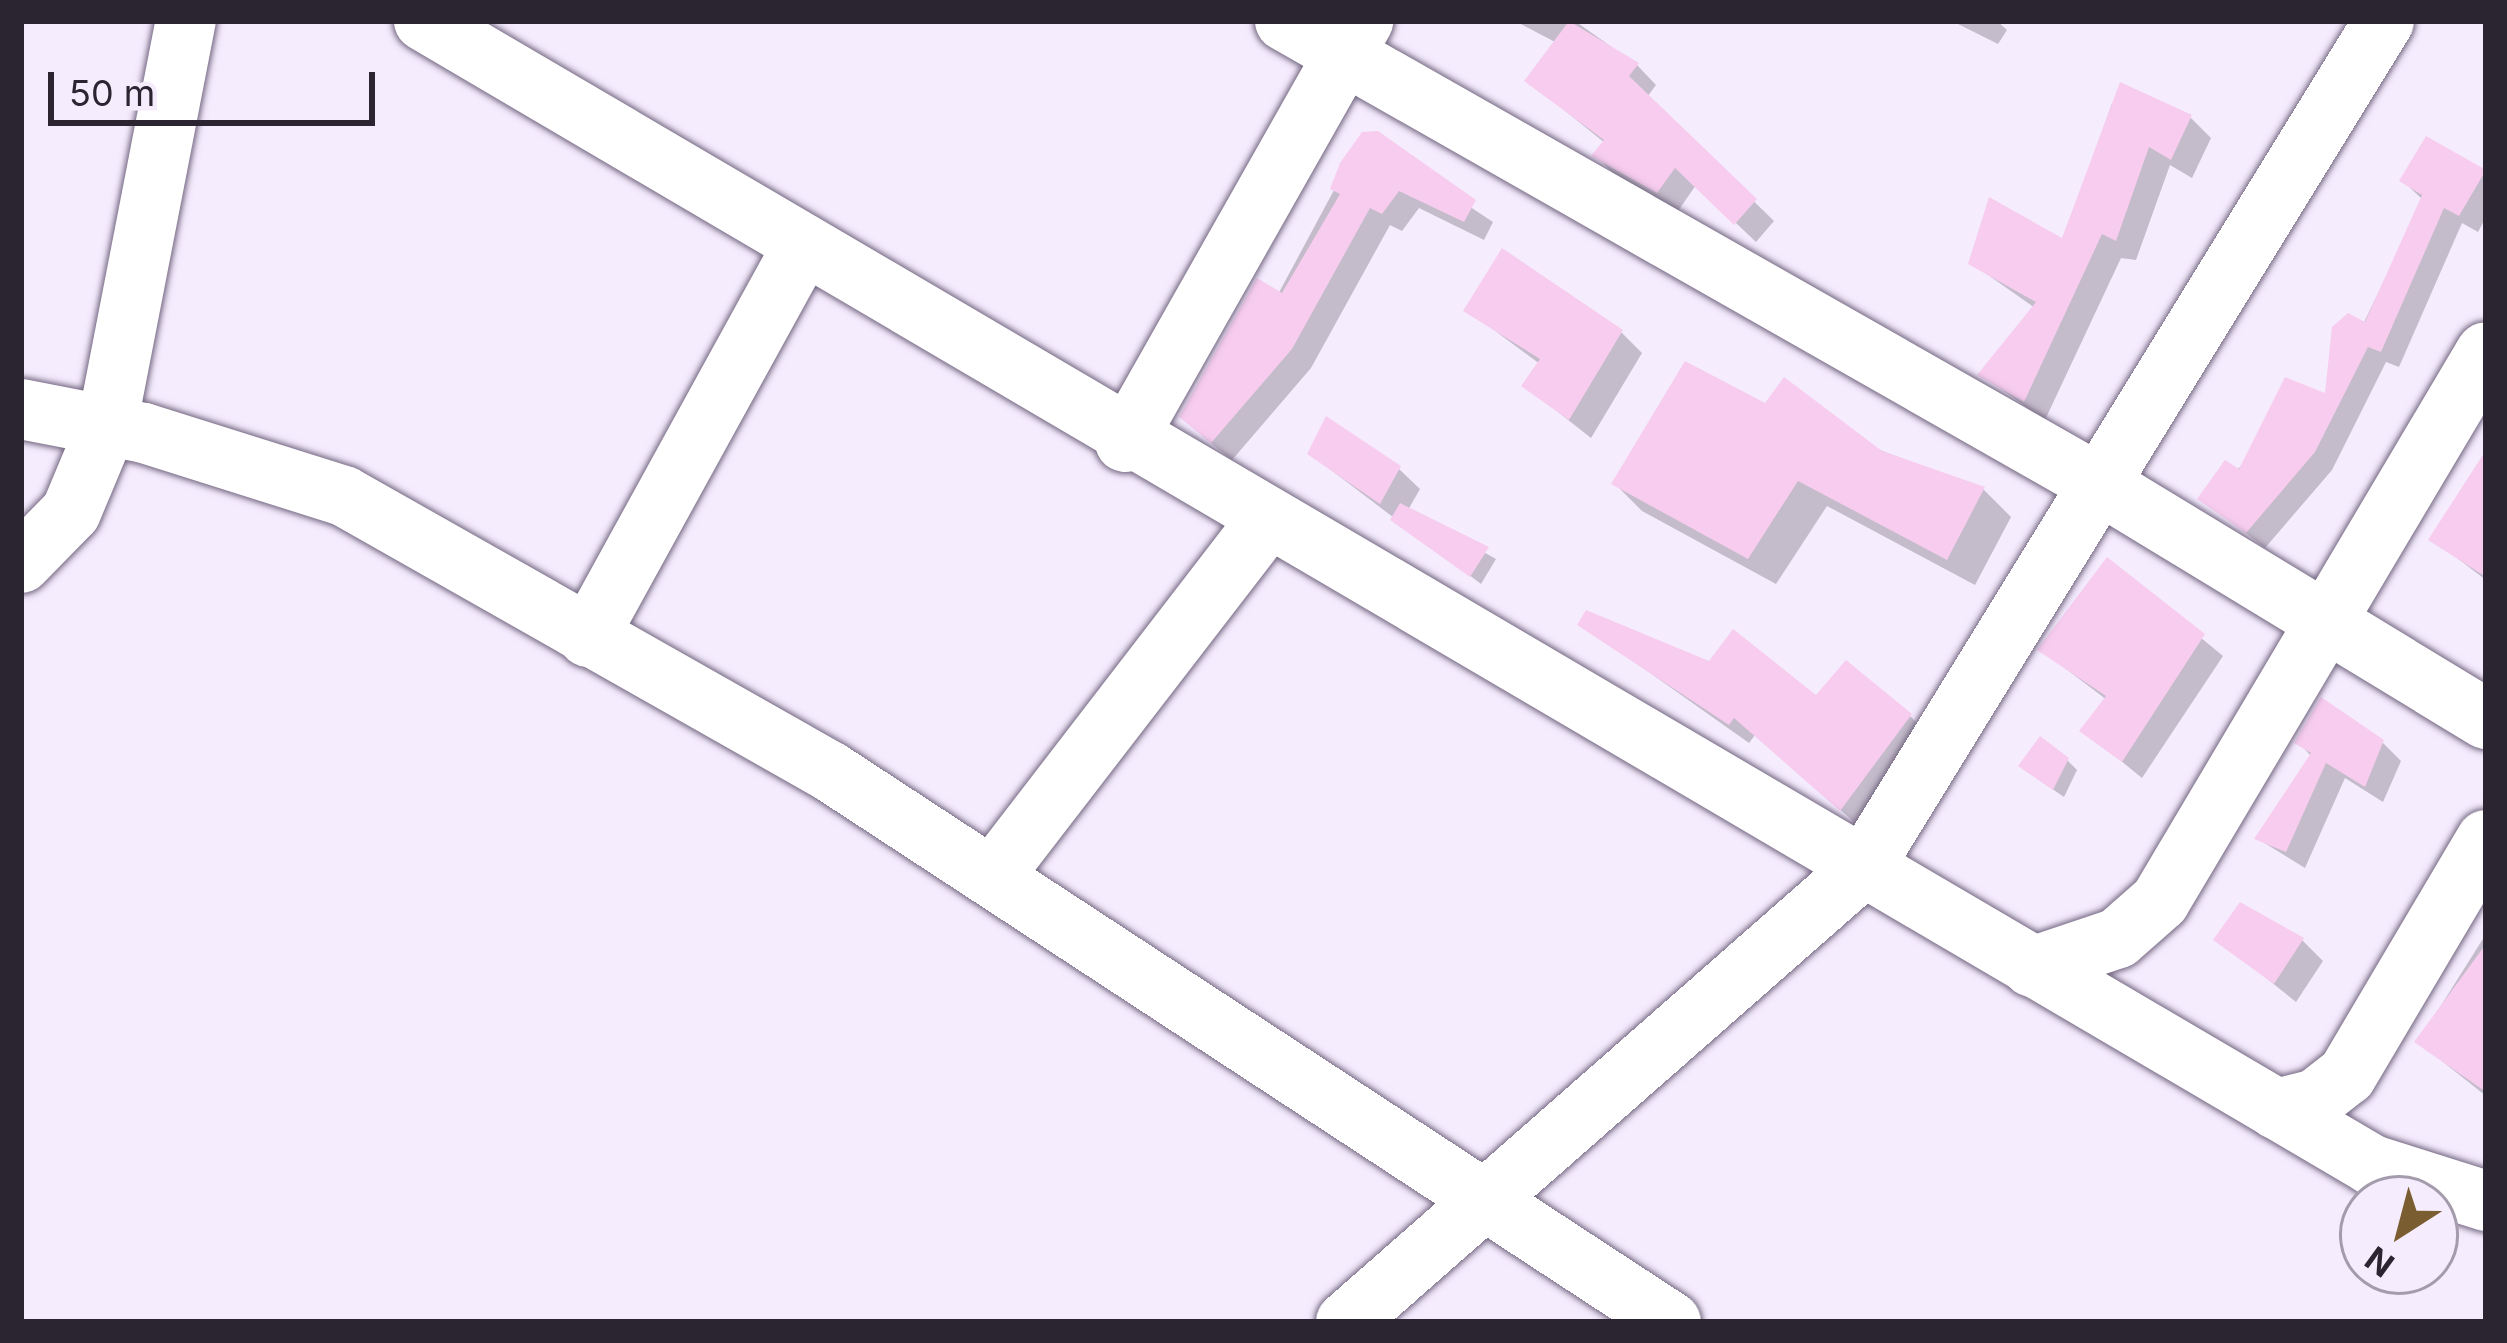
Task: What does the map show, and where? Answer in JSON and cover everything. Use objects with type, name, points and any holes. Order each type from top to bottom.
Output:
[{"type":"street","points":[[21,563],[71,512],[107,426],[186,21]]},
{"type":"street","points":[[424,21],[1125,442],[2398,1180],[2486,1201]]},
{"type":"street","points":[[1285,21],[1353,39],[2486,718]]},
{"type":"street","points":[[1346,1322],[1863,868],[2106,488],[2384,21]]},
{"type":"street","points":[[1125,442],[1353,39]]},
{"type":"street","points":[[588,637],[803,246]]},
{"type":"street","points":[[2032,967],[2118,938],[2160,901],[2322,616],[2486,352]]},
{"type":"street","points":[[21,410],[107,426],[313,482],[588,637],[993,876],[1482,1206],[1671,1322]]},
{"type":"street","points":[[993,876],[1265,523]]},
{"type":"street","points":[[2276,1108],[2316,1099],[2348,1075],[2486,840]]},
{"type":"building","points":[[1569,21],[1639,63],[1629,76],[1757,199],[1734,225],[1675,168],[1657,193],[1591,156],[1604,140],[1524,81]]},
{"type":"building","points":[[2120,82],[2192,115],[2171,160],[2149,147],[2116,241],[2102,234],[2024,402],[1977,375],[2036,302],[1968,264],[1989,197],[2062,238]]},
{"type":"building","points":[[1378,131],[1476,200],[1464,222],[1399,191],[1382,214],[1370,208],[1292,349],[1211,443],[1179,417],[1257,278],[1282,293],[1340,194],[1330,189],[1340,163],[1362,132]]},
{"type":"building","points":[[2426,136],[2486,170],[2459,216],[2444,208],[2381,352],[2368,347],[2315,452],[2246,533],[2197,499],[2225,460],[2239,469],[2285,377],[2325,393],[2332,327],[2348,313],[2365,322],[2422,195],[2399,181]]},
{"type":"building","points":[[1502,248],[1623,330],[1569,420],[1521,386],[1540,359],[1463,311]]},
{"type":"building","points":[[1685,361],[1765,403],[1784,377],[1882,451],[1985,487],[1947,560],[1798,481],[1748,559],[1611,484]]},
{"type":"building","points":[[1326,416],[1401,466],[1380,504],[1307,454]]},
{"type":"building","points":[[2486,450],[2486,577],[2428,540]]},
{"type":"building","points":[[1400,503],[1489,547],[1470,577],[1390,520]]},
{"type":"building","points":[[2107,557],[2205,634],[2122,762],[2079,731],[2106,696],[2037,650]]},
{"type":"building","points":[[1586,610],[1709,661],[1733,629],[1816,695],[1846,660],[1912,714],[1840,811],[1734,718],[1729,725],[1577,625]]},
{"type":"building","points":[[2321,697],[2384,740],[2365,787],[2326,763],[2286,852],[2254,839],[2311,753],[2294,743]]},
{"type":"building","points":[[2040,736],[2069,758],[2053,790],[2018,766]]},
{"type":"building","points":[[2240,902],[2304,938],[2274,984],[2213,940]]},
{"type":"building","points":[[2486,944],[2486,1092],[2414,1042]]}]
